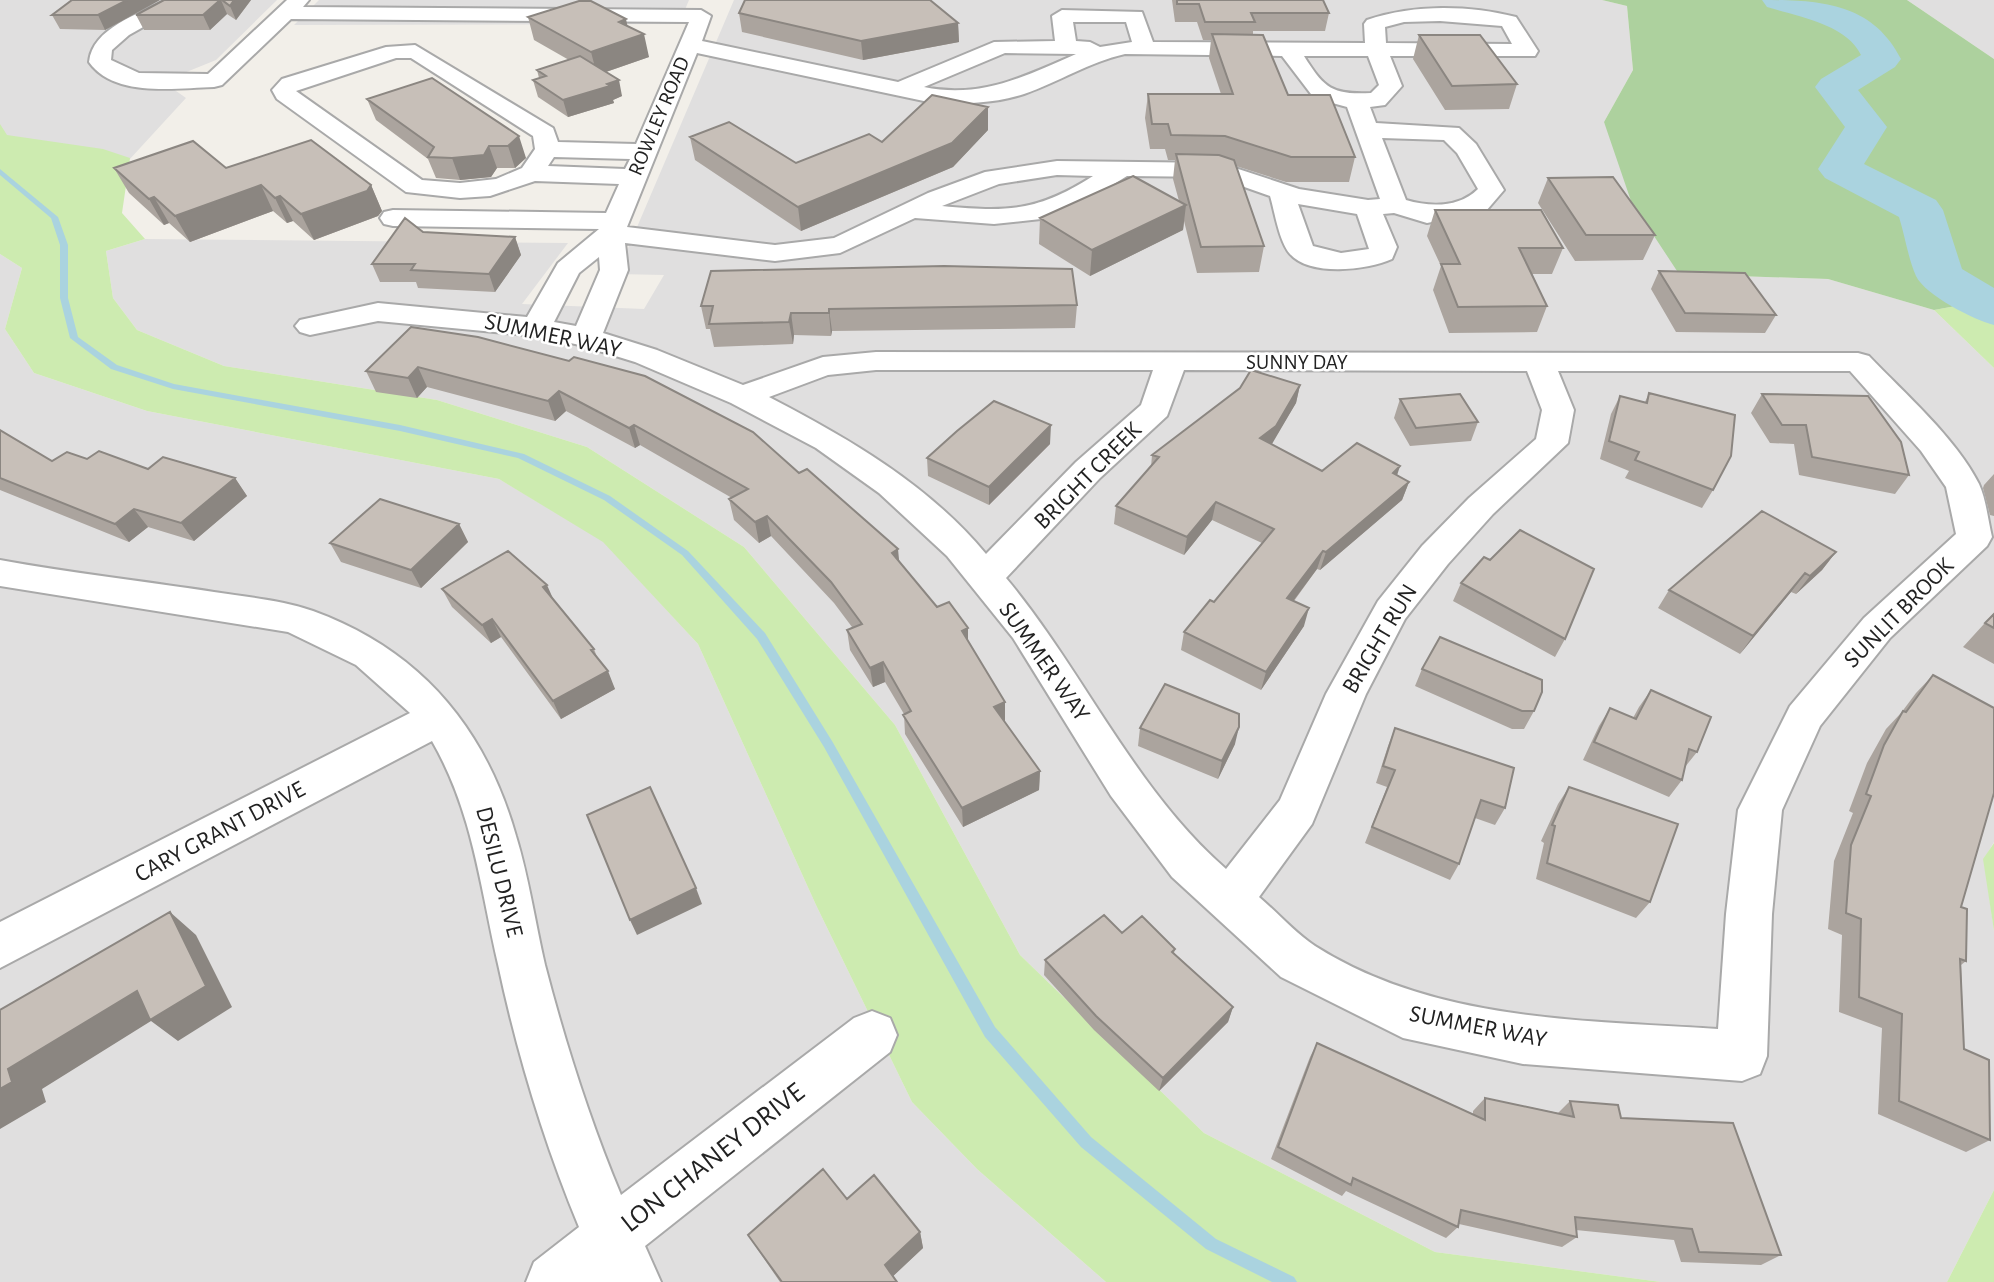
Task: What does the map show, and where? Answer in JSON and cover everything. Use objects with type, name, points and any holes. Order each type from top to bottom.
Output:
[{"type":"street","points":[[181,0],[122,31],[101,48],[100,62],[113,74],[137,80],[214,80],[292,6],[705,8]]},
{"type":"street","name":"ROWLEY ROAD","points":[[586,337],[614,270],[613,227],[705,8]]},
{"type":"street","points":[[1066,48],[1062,16],[1135,16],[1135,48]]},
{"type":"street","points":[[901,89],[1002,47],[1066,48],[1289,49],[1376,50],[1527,51],[1509,21],[1478,17],[1391,16],[1374,24],[1376,50],[1391,86],[1377,100],[1343,103],[1315,91],[1289,49]]},
{"type":"street","points":[[689,45],[938,97],[978,97],[1016,89],[1056,68],[1095,54],[1135,48]]},
{"type":"street","points":[[557,150],[545,133],[415,51],[394,52],[290,84],[283,90],[415,187],[434,190],[499,189],[543,173],[634,177]]},
{"type":"street","points":[[1356,102],[1395,205]]},
{"type":"street","points":[[393,218],[613,227],[775,253],[840,245],[994,177],[1058,168],[1220,170],[1280,192],[1368,208],[1395,205],[1427,215],[1477,205],[1491,190],[1467,149],[1451,133],[1367,130]]},
{"type":"street","points":[[557,150],[645,152]]},
{"type":"street","points":[[543,173],[557,150]]},
{"type":"street","points":[[915,211],[977,217],[1043,212],[1096,186],[1122,169]]},
{"type":"street","points":[[1280,192],[1301,250],[1319,258],[1363,259],[1382,253],[1383,247],[1368,208]]},
{"type":"street","name":"ROWLEY ROAD","points":[[536,327],[568,269],[613,227]]},
{"type":"street","points":[[557,291],[606,291]]},
{"type":"street","name":"SUMMER WAY","points":[[310,326],[378,312],[536,327],[586,337],[646,356],[742,396],[828,441],[891,485],[960,547],[1026,628],[1126,783],[1188,863],[1298,961],[1403,1014],[1524,1040],[1742,1056]]},
{"type":"street","name":"SUNNY DAY","points":[[742,396],[823,366],[836,364],[989,359],[1540,364],[1858,362]]},
{"type":"street","name":"BRIGHT CREEK","points":[[984,577],[1088,470],[1156,409],[1171,362]]},
{"type":"street","name":"SUNLIT BROOK","points":[[1742,1056],[1749,914],[1760,810],[1804,717],[1877,628],[1974,537],[1963,486],[1933,444],[1858,362]]},
{"type":"street","name":"BRIGHT RUN","points":[[1228,899],[1260,863],[1297,811],[1346,694],[1391,611],[1435,555],[1481,506],[1552,443],[1558,410],[1540,364]]},
{"type":"street","name":"DESILU DRIVE","points":[[0,573],[61,586],[198,603],[296,620],[337,636],[374,657],[429,704],[459,748],[493,833],[525,979],[559,1102],[622,1260]]},
{"type":"street","name":"CARY GRANT DRIVE","points":[[0,946],[439,717]]},
{"type":"street","name":"LON CHANEY DRIVE","points":[[554,1282],[622,1260],[872,1035]]},
{"type":"shaded area","points":[[0,0],[277,0],[216,60],[184,73],[169,86],[186,98],[129,160],[0,233]]},
{"type":"shaded area","points":[[319,0],[689,0],[679,24],[294,25]]},
{"type":"shaded area","points":[[734,0],[1602,0],[1627,6],[1633,70],[1604,122],[1679,274],[1828,279],[1934,310],[1994,368],[1994,842],[1984,859],[1994,931],[1994,1190],[1947,1282],[1661,1282],[1435,1252],[1204,1133],[1020,955],[895,725],[744,547],[587,447],[437,400],[224,366],[137,330],[113,298],[106,251],[145,239],[568,243],[522,304],[644,309],[664,275],[617,274]]},
{"type":"shaded area","points":[[1907,0],[1994,0],[1994,59]]},
{"type":"shaded area","points":[[0,254],[22,268],[5,329],[34,373],[147,411],[499,479],[603,541],[698,644],[816,905],[912,1102],[977,1169],[1106,1282],[0,1282]]},
{"type":"green space","points":[[1602,0],[1907,0],[1994,59],[1994,299],[1934,310],[1828,279],[1679,274],[1631,201],[1604,122],[1633,70],[1627,6]]},
{"type":"green space","points":[[0,124],[7,135],[103,149],[130,158],[122,213],[145,239],[106,251],[113,298],[137,330],[224,366],[437,400],[587,447],[744,547],[895,725],[1020,955],[1204,1133],[1435,1252],[1661,1282],[1106,1282],[977,1169],[912,1102],[816,905],[698,644],[603,542],[499,479],[147,411],[34,373],[5,329],[22,268],[0,254]]},
{"type":"green space","points":[[1994,299],[1994,368],[1934,310]]},
{"type":"green space","points":[[1994,843],[1994,931],[1983,859]]},
{"type":"green space","points":[[1994,1190],[1994,1282],[1947,1282]]},
{"type":"building","points":[[72,0],[127,0],[98,15],[52,15]]},
{"type":"building","points":[[164,0],[220,0],[203,15],[136,15]]},
{"type":"building","points":[[222,0],[234,0],[230,6]]},
{"type":"building","points":[[745,0],[930,0],[958,23],[861,41],[739,13]]},
{"type":"building","points":[[1177,0],[1323,0],[1329,13],[1251,13],[1255,22],[1205,22],[1199,4],[1177,4]]},
{"type":"building","points":[[579,1],[591,1],[626,19],[619,22],[644,34],[591,52],[528,17]]},
{"type":"building","points":[[1212,34],[1263,35],[1288,95],[1330,95],[1355,157],[1291,157],[1225,136],[1171,135],[1168,124],[1152,124],[1148,94],[1233,94]]},
{"type":"building","points":[[1419,35],[1480,35],[1517,84],[1452,86]]},
{"type":"building","points":[[580,56],[619,80],[607,84],[610,86],[563,100],[533,80],[546,76],[537,70]]},
{"type":"building","points":[[432,78],[519,136],[508,146],[489,146],[484,155],[428,157],[434,147],[367,99]]},
{"type":"building","points":[[932,95],[988,107],[952,143],[798,207],[690,137],[729,122],[796,163],[869,134],[882,142]]},
{"type":"building","points":[[311,140],[371,185],[367,191],[301,214],[280,196],[275,198],[261,185],[175,216],[154,197],[149,199],[114,168],[193,141],[226,168]]},
{"type":"building","points":[[1176,154],[1219,155],[1234,160],[1264,246],[1201,247]]},
{"type":"building","points":[[1133,176],[1186,205],[1092,250],[1040,218]]},
{"type":"building","points":[[1613,177],[1655,235],[1586,235],[1548,178]]},
{"type":"building","points":[[1435,210],[1541,210],[1563,248],[1519,248],[1547,306],[1458,307],[1441,264],[1460,264]]},
{"type":"building","points":[[405,218],[423,232],[515,237],[489,274],[411,270],[415,264],[372,264]]},
{"type":"building","points":[[944,266],[1072,269],[1077,305],[829,309],[829,313],[791,313],[789,322],[709,324],[713,306],[701,306],[711,271]]},
{"type":"building","points":[[1659,271],[1745,273],[1776,315],[1685,313]]},
{"type":"building","points":[[411,327],[478,337],[569,361],[574,357],[645,376],[753,432],[799,473],[807,469],[898,549],[892,553],[937,607],[949,602],[968,628],[962,631],[1005,702],[994,707],[1040,771],[962,808],[903,715],[911,711],[883,662],[870,668],[847,630],[862,624],[831,582],[767,516],[755,522],[729,499],[748,489],[634,425],[629,428],[559,391],[548,401],[418,367],[408,378],[366,371]]},
{"type":"building","points":[[1251,370],[1300,385],[1276,426],[1260,438],[1322,471],[1357,443],[1400,466],[1393,473],[1409,482],[1326,552],[1323,551],[1287,598],[1309,608],[1266,672],[1184,632],[1210,600],[1214,602],[1274,529],[1216,502],[1187,537],[1116,506],[1159,457],[1152,455],[1240,388]]},
{"type":"building","points":[[1649,393],[1735,415],[1731,456],[1713,490],[1635,460],[1639,452],[1609,441],[1620,396],[1647,403]]},
{"type":"building","points":[[1460,394],[1478,422],[1416,428],[1400,399]]},
{"type":"building","points":[[1762,394],[1868,396],[1901,442],[1909,475],[1812,457],[1806,425],[1782,425]]},
{"type":"building","points":[[994,401],[1051,425],[989,487],[927,458],[957,431]]},
{"type":"building","points":[[0,430],[52,461],[67,452],[87,459],[99,451],[148,469],[163,457],[235,478],[181,523],[134,509],[115,524],[0,478]]},
{"type":"building","points":[[380,499],[459,524],[411,570],[330,543]]},
{"type":"building","points":[[1762,511],[1836,552],[1810,576],[1805,573],[1753,636],[1669,590]]},
{"type":"building","points":[[1520,530],[1594,569],[1565,639],[1461,583],[1484,557],[1490,560]]},
{"type":"building","points":[[508,551],[547,585],[543,587],[594,649],[591,650],[608,671],[553,701],[492,619],[482,625],[442,589]]},
{"type":"building","points":[[1994,614],[1994,628],[1985,623]]},
{"type":"building","points":[[1440,637],[1542,680],[1542,692],[1534,711],[1522,711],[1422,669]]},
{"type":"building","points":[[1933,675],[1994,708],[1994,793],[1961,907],[1967,909],[1966,961],[1960,959],[1964,1049],[1989,1060],[1990,1140],[1899,1101],[1902,1014],[1859,997],[1861,919],[1846,913],[1851,845],[1871,796],[1866,794],[1884,745],[1903,711],[1906,712]]},
{"type":"building","points":[[1165,684],[1239,714],[1239,727],[1222,761],[1140,728]]},
{"type":"building","points":[[1651,690],[1711,717],[1697,752],[1689,749],[1682,780],[1594,742],[1610,708],[1636,719]]},
{"type":"building","points":[[1395,728],[1514,768],[1505,808],[1481,800],[1459,864],[1372,827],[1395,770],[1383,766]]},
{"type":"building","points":[[650,787],[696,888],[630,920],[587,815]]},
{"type":"building","points":[[1569,787],[1678,824],[1650,902],[1547,863],[1555,826],[1552,825]]},
{"type":"building","points":[[170,912],[206,986],[150,1020],[137,991],[8,1069],[12,1082],[0,1089],[0,1010]]},
{"type":"building","points":[[1104,915],[1122,933],[1142,916],[1175,949],[1172,952],[1233,1007],[1163,1078],[1096,1016],[1045,960]]},
{"type":"building","points":[[1317,1043],[1485,1120],[1485,1098],[1574,1117],[1570,1101],[1618,1105],[1621,1118],[1733,1123],[1781,1255],[1699,1252],[1692,1229],[1575,1217],[1577,1237],[1461,1210],[1458,1227],[1353,1178],[1351,1185],[1278,1147]]},
{"type":"building","points":[[823,1169],[847,1199],[874,1175],[920,1232],[885,1265],[897,1282],[782,1282],[748,1235]]},
{"type":"waterway","points":[[1779,0],[1839,19],[1866,35],[1876,46],[1882,59],[1835,87],[1866,127],[1840,169],[1920,210],[1940,276],[1994,310]]},
{"type":"waterway","points":[[0,171],[54,217],[64,245],[64,298],[74,338],[114,367],[173,386],[400,428],[521,456],[607,498],[685,553],[761,636],[828,744],[990,1032],[1086,1142],[1211,1244],[1289,1282]]}]
